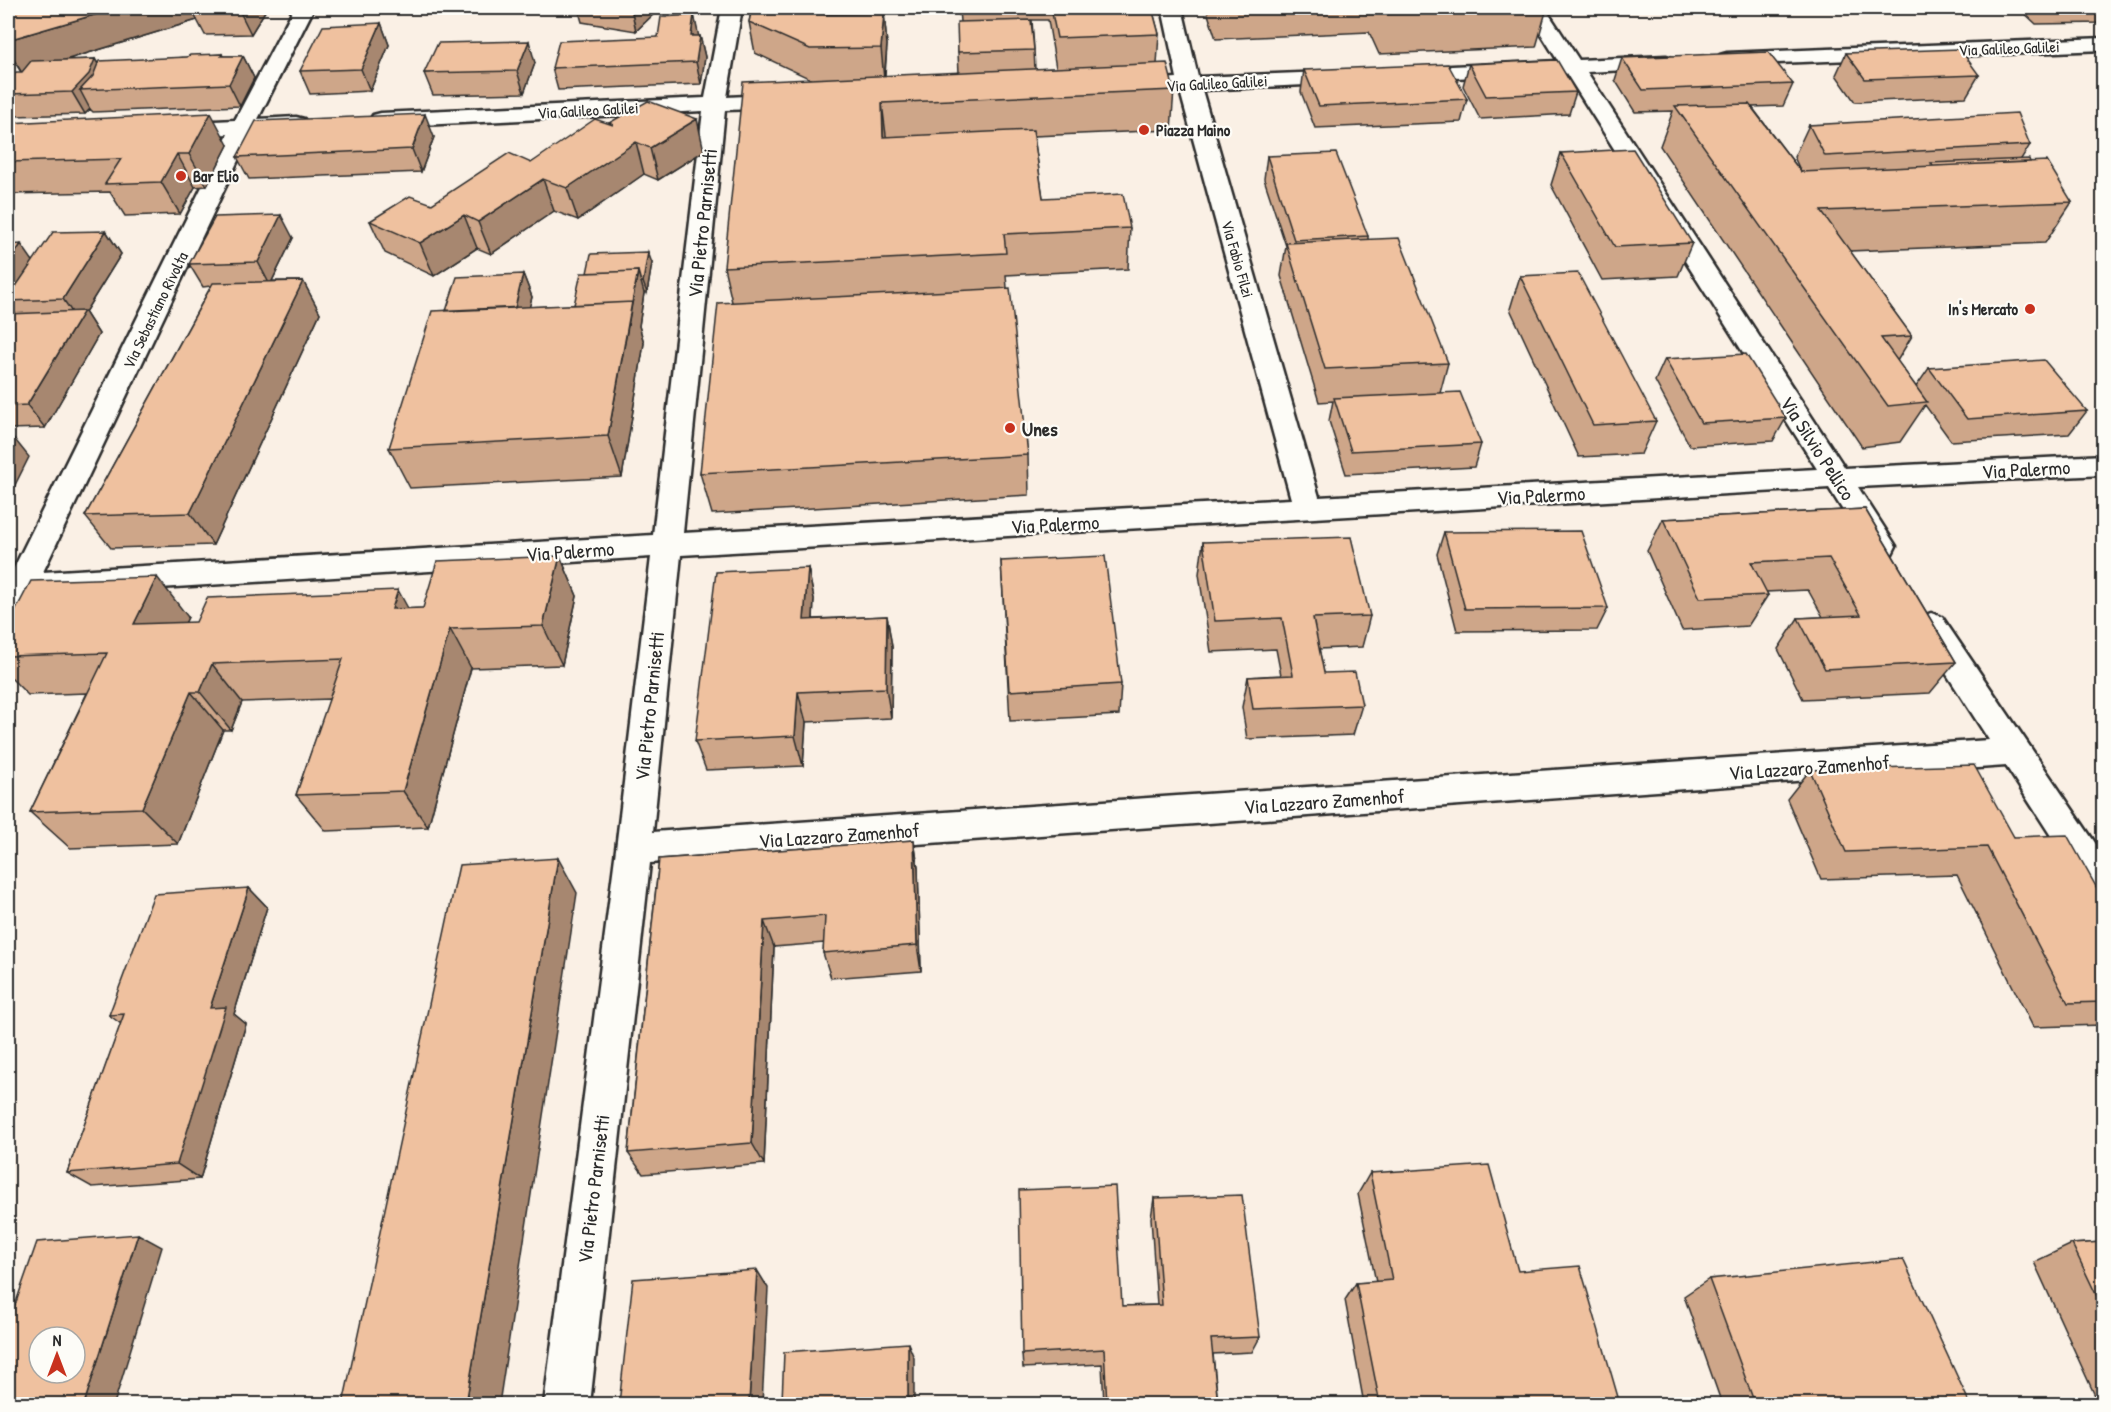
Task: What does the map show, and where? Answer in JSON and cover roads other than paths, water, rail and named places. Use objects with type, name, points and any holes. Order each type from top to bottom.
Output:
[{"type":"street","name":"Via Sebastiano Rivolta","points":[[8,613],[15,586],[304,8]]},
{"type":"street","name":"Via Pietro Parnisetti","points":[[567,1404],[634,849],[715,104],[732,8]]},
{"type":"street","name":"Via Fabio Filzi","points":[[1172,8],[1189,84],[1308,509]]},
{"type":"street","name":"Via Silvio Pellico","points":[[1534,8],[2013,752],[2103,887]]},
{"type":"street","name":"Via Galileo Galilei","points":[[1392,75],[2103,44]]},
{"type":"street","name":"Via Galileo Galilei","points":[[1106,88],[1368,76]]},
{"type":"street","name":"Via Galileo Galilei","points":[[361,121],[810,100]]},
{"type":"street","points":[[149,131],[314,123]]},
{"type":"street","name":"Via Palermo","points":[[15,586],[667,545],[1837,478],[2103,465]]},
{"type":"street","name":"Via Lazzaro Zamenhof","points":[[634,849],[2013,752]]},
{"type":"place","name":"Piazza Maino","points":[[1144,130]]},
{"type":"place","name":"Bar Elio","points":[[181,176]]},
{"type":"place","name":"In's Mercato","points":[[2030,309]]},
{"type":"place","name":"Unes","points":[[1010,428]]}]
